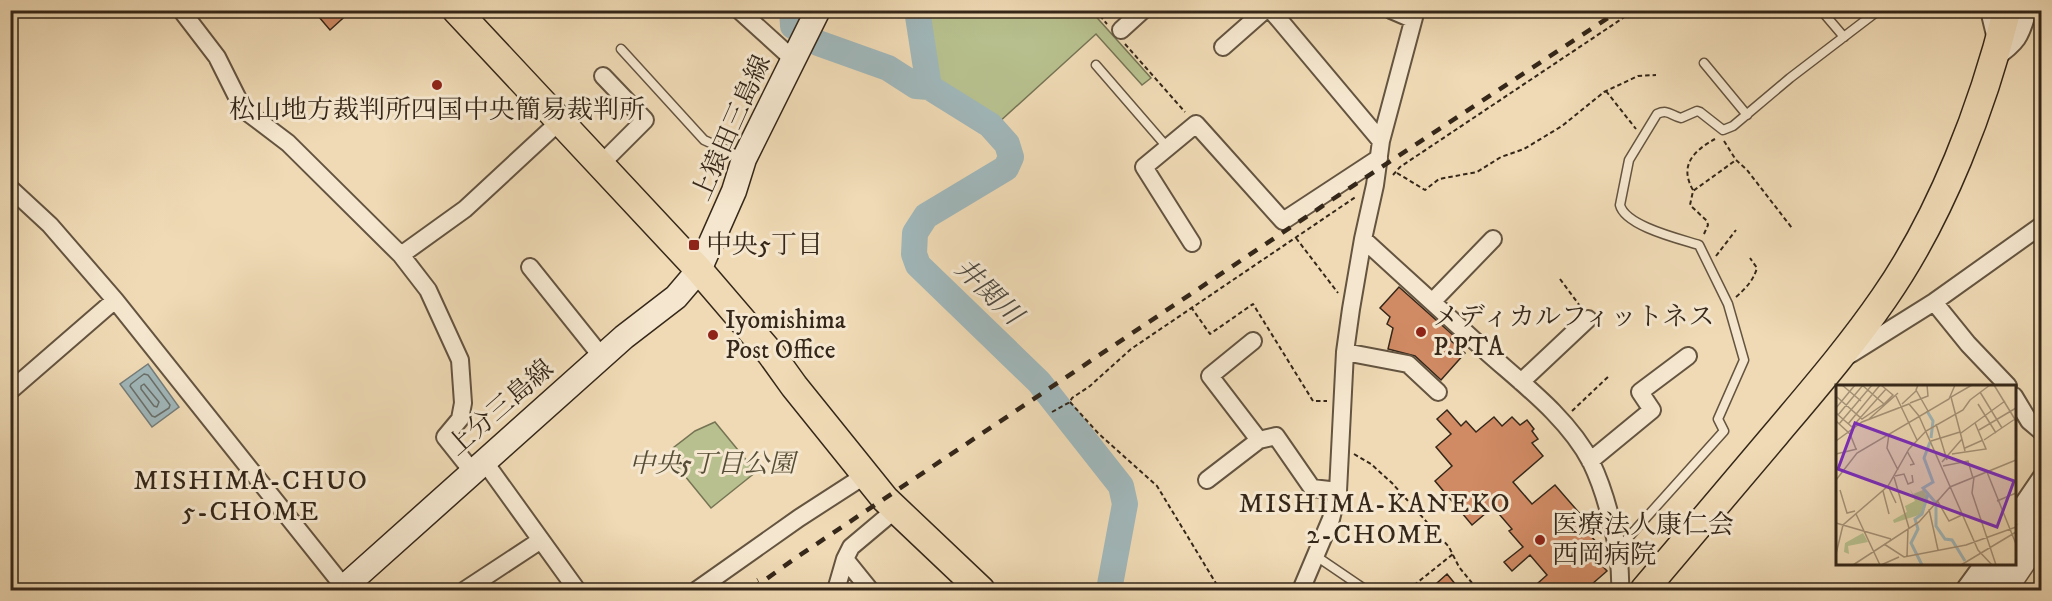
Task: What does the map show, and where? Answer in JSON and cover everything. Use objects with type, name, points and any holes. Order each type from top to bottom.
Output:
[{"type":"highway","points":[[456,10],[699,270],[771,354],[864,476],[895,510],[981,591]]},
{"type":"highway","points":[[1644,591],[1830,369],[1885,297],[1934,212],[1956,163],[1996,52],[2007,10]]},
{"type":"main road","name":"上猿田三島線","points":[[699,270],[730,201],[744,159],[806,36]]},
{"type":"main road","name":"上分三島線","points":[[342,589],[602,357],[676,297],[699,270]]},
{"type":"street","points":[[181,10],[217,57],[243,109],[288,143],[401,255],[428,290],[460,360],[463,403],[460,419],[445,437],[478,466],[541,540],[578,591]]},
{"type":"street","points":[[739,10],[806,36]]},
{"type":"street","points":[[1117,32],[1143,10]]},
{"type":"street","points":[[1223,47],[1265,10]]},
{"type":"street","points":[[1271,10],[1380,149]]},
{"type":"street","points":[[1301,591],[1331,519],[1338,491],[1345,352],[1351,309],[1380,149],[1414,15],[1391,10]]},
{"type":"street","points":[[1989,10],[1996,52],[2013,46],[2022,33],[2028,10]]},
{"type":"street","points":[[601,164],[645,120],[603,76]]},
{"type":"street","points":[[401,255],[465,209],[560,121]]},
{"type":"street","points":[[1192,243],[1144,167],[1196,124],[1283,221],[1380,149]]},
{"type":"street","points":[[10,188],[50,225],[115,300],[342,589]]},
{"type":"street","points":[[1830,369],[1934,302],[2042,225]]},
{"type":"street","points":[[1363,239],[1561,421],[1590,461],[1600,484],[1618,549],[1620,591]]},
{"type":"street","points":[[1432,302],[1493,239]]},
{"type":"street","points":[[530,267],[602,357]]},
{"type":"street","points":[[10,391],[115,300]]},
{"type":"street","points":[[1934,302],[1968,344],[2006,385]]},
{"type":"street","points":[[1521,382],[1588,319]]},
{"type":"street","points":[[1252,341],[1210,376],[1259,440]]},
{"type":"street","points":[[1345,352],[1407,363],[1438,392]]},
{"type":"street","points":[[1590,461],[1652,410],[1640,392],[1688,356]]},
{"type":"street","points":[[2016,399],[2030,421],[2042,432]]},
{"type":"street","points":[[1207,480],[1259,440],[1276,436],[1312,488],[1338,491]]},
{"type":"street","points":[[698,591],[799,518],[864,476]]},
{"type":"street","points":[[2016,514],[2042,476]]},
{"type":"street","points":[[2016,545],[2042,508]]},
{"type":"street","points":[[836,591],[845,559],[851,547],[895,510]]},
{"type":"street","points":[[2006,591],[2042,537]]},
{"type":"street","points":[[465,591],[541,540]]},
{"type":"street","points":[[845,559],[870,591]]},
{"type":"street","points":[[1964,591],[1982,565]]},
{"type":"street","points":[[1985,591],[2003,565]]},
{"type":"lane","points":[[1821,10],[1844,37]]},
{"type":"lane","points":[[1618,549],[1724,431],[1718,419],[1744,360],[1728,304],[1699,245],[1650,229],[1622,210],[1620,205],[1629,160],[1657,114],[1669,111],[1681,118],[1700,112],[1723,130],[1733,126],[1790,78],[1879,10]]},
{"type":"lane","points":[[621,49],[704,140],[744,159]]},
{"type":"lane","points":[[1704,63],[1747,115]]},
{"type":"lane","points":[[1096,65],[1167,147]]},
{"type":"lane","points":[[1316,556],[1366,591]]},
{"type":"path","points":[[1095,10],[1117,32],[1196,124]]},
{"type":"path","points":[[1052,412],[1070,402],[1131,349],[1296,237],[1396,173],[1400,167],[1635,10]]},
{"type":"path","points":[[1396,173],[1425,190],[1446,176],[1477,172],[1501,157],[1524,149],[1562,126],[1606,91],[1638,76],[1656,75]]},
{"type":"path","points":[[1606,91],[1643,139]]},
{"type":"path","points":[[1699,245],[1708,225],[1707,221],[1690,205],[1693,190],[1687,180],[1686,172],[1699,148],[1720,136],[1736,160],[1747,170],[1791,228]]},
{"type":"path","points":[[1693,190],[1736,160]]},
{"type":"path","points":[[1707,262],[1716,255],[1736,230]]},
{"type":"path","points":[[1296,237],[1351,309]]},
{"type":"path","points":[[1728,304],[1748,287],[1755,275],[1757,268],[1750,258]]},
{"type":"path","points":[[1560,279],[1588,319]]},
{"type":"path","points":[[1561,421],[1610,375]]},
{"type":"path","points":[[1070,402],[1098,433],[1157,486],[1220,591]]},
{"type":"path","points":[[1339,453],[1356,454],[1392,483],[1449,547],[1459,567],[1472,584]]},
{"type":"path","points":[[1408,591],[1453,554]]},
{"type":"green space","points":[[919,11],[1091,11],[1151,78],[1142,85],[1096,34],[998,123],[934,81],[926,33]]},
{"type":"green space","name":"中央5丁目公園","points":[[715,422],[756,472],[711,508],[671,459],[673,448],[695,431]]},
{"type":"water","points":[[148,364],[179,407],[152,427],[120,384]]},
{"type":"building","points":[[313,10],[352,10],[330,30]]},
{"type":"building","name":"メディカルフィットネス P.PTA","points":[[1399,287],[1454,336],[1450,340],[1465,353],[1441,380],[1415,356],[1388,349],[1393,328],[1387,324],[1390,317],[1380,308]]},
{"type":"building","points":[[1447,410],[1461,426],[1466,421],[1476,432],[1494,417],[1502,426],[1512,417],[1520,425],[1527,420],[1534,429],[1532,431],[1538,439],[1532,443],[1543,456],[1513,482],[1532,504],[1555,485],[1595,531],[1590,535],[1607,554],[1598,561],[1607,571],[1584,591],[1529,591],[1547,575],[1530,555],[1512,571],[1504,562],[1523,547],[1509,531],[1512,529],[1493,507],[1472,525],[1435,481],[1452,466],[1436,447],[1451,434],[1437,419]]},
{"type":"building","points":[[1447,574],[1461,591],[1428,591]]},
{"type":"waterway","name":"井関川","points":[[792,10],[793,26],[818,43],[888,68],[916,86],[929,87],[990,125],[1007,144],[1011,157],[1006,168],[926,216],[915,233],[914,254],[918,265],[1039,382],[1121,486],[1125,504],[1109,590]]},
{"type":"waterway","points":[[917,10],[929,87]]},
{"type":"railway","points":[[751,590],[1333,199],[1620,10]]},
{"type":"railway","points":[[740,590],[758,580]]},
{"type":"place","name":"松山地方裁判所四国中央簡易裁判所","points":[[437,85]]},
{"type":"place","name":"中央5丁目","points":[[694,245]]},
{"type":"place","name":"メディカルフィットネス P.PTA","points":[[1421,332]]},
{"type":"place","name":"Iyomishima Post Office","points":[[713,335]]},
{"type":"place","name":"医療法人康仁会 西岡病院","points":[[1540,540]]},
{"type":"district","name":"MISHIMA-CHUO 5-CHOME","points":[[251,496]]},
{"type":"district","name":"MISHIMA-KANEKO 2-CHOME","points":[[1375,520]]}]
